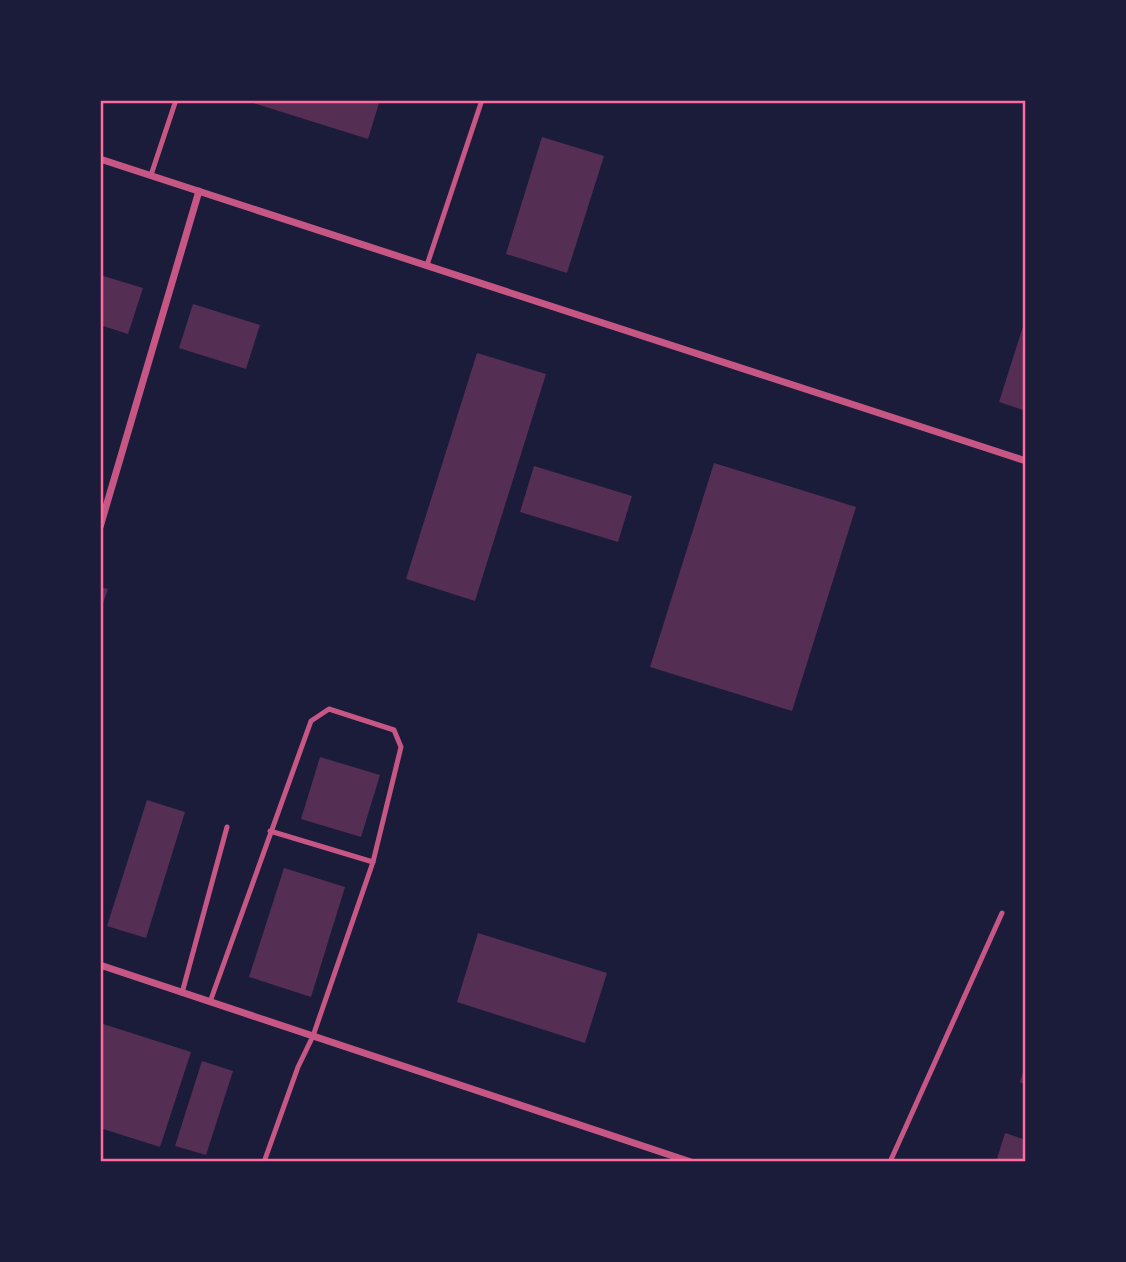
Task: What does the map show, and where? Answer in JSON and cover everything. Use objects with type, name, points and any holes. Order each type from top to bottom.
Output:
[{"type":"street","points":[[100,159],[1026,461]]},
{"type":"street","points":[[100,527],[199,191]]},
{"type":"street","points":[[100,965],[691,1162]]},
{"type":"lane","points":[[151,175],[176,100]]},
{"type":"lane","points":[[427,265],[482,100]]},
{"type":"lane","points":[[210,1002],[311,721],[329,709],[394,730],[401,747],[373,862],[313,1036],[298,1067],[264,1162]]},
{"type":"lane","points":[[183,993],[227,827]]},
{"type":"lane","points":[[271,831],[373,862]]},
{"type":"lane","points":[[890,1162],[1002,913]]},
{"type":"building","points":[[244,100],[380,100],[368,139]]},
{"type":"building","points":[[542,137],[604,156],[567,273],[506,254]]},
{"type":"building","points":[[100,275],[143,288],[128,334],[100,325]]},
{"type":"building","points":[[193,304],[260,325],[246,369],[179,348]]},
{"type":"building","points":[[1026,317],[1026,411],[999,402]]},
{"type":"building","points":[[477,353],[546,374],[475,601],[406,579]]},
{"type":"building","points":[[714,463],[856,507],[792,711],[650,667]]},
{"type":"building","points":[[534,466],[632,496],[618,542],[520,512]]},
{"type":"building","points":[[100,587],[108,589],[100,612]]},
{"type":"building","points":[[320,757],[380,775],[361,837],[301,819]]},
{"type":"building","points":[[147,800],[185,812],[146,938],[107,926]]},
{"type":"building","points":[[284,868],[345,887],[311,997],[249,977]]},
{"type":"building","points":[[478,933],[607,973],[585,1043],[457,1002]]},
{"type":"building","points":[[100,1023],[191,1052],[160,1147],[100,1128]]},
{"type":"building","points":[[202,1061],[233,1071],[206,1155],[175,1146]]},
{"type":"building","points":[[1026,1063],[1026,1085],[1020,1082]]},
{"type":"building","points":[[1005,1133],[1026,1140],[1026,1162],[996,1162]]}]
